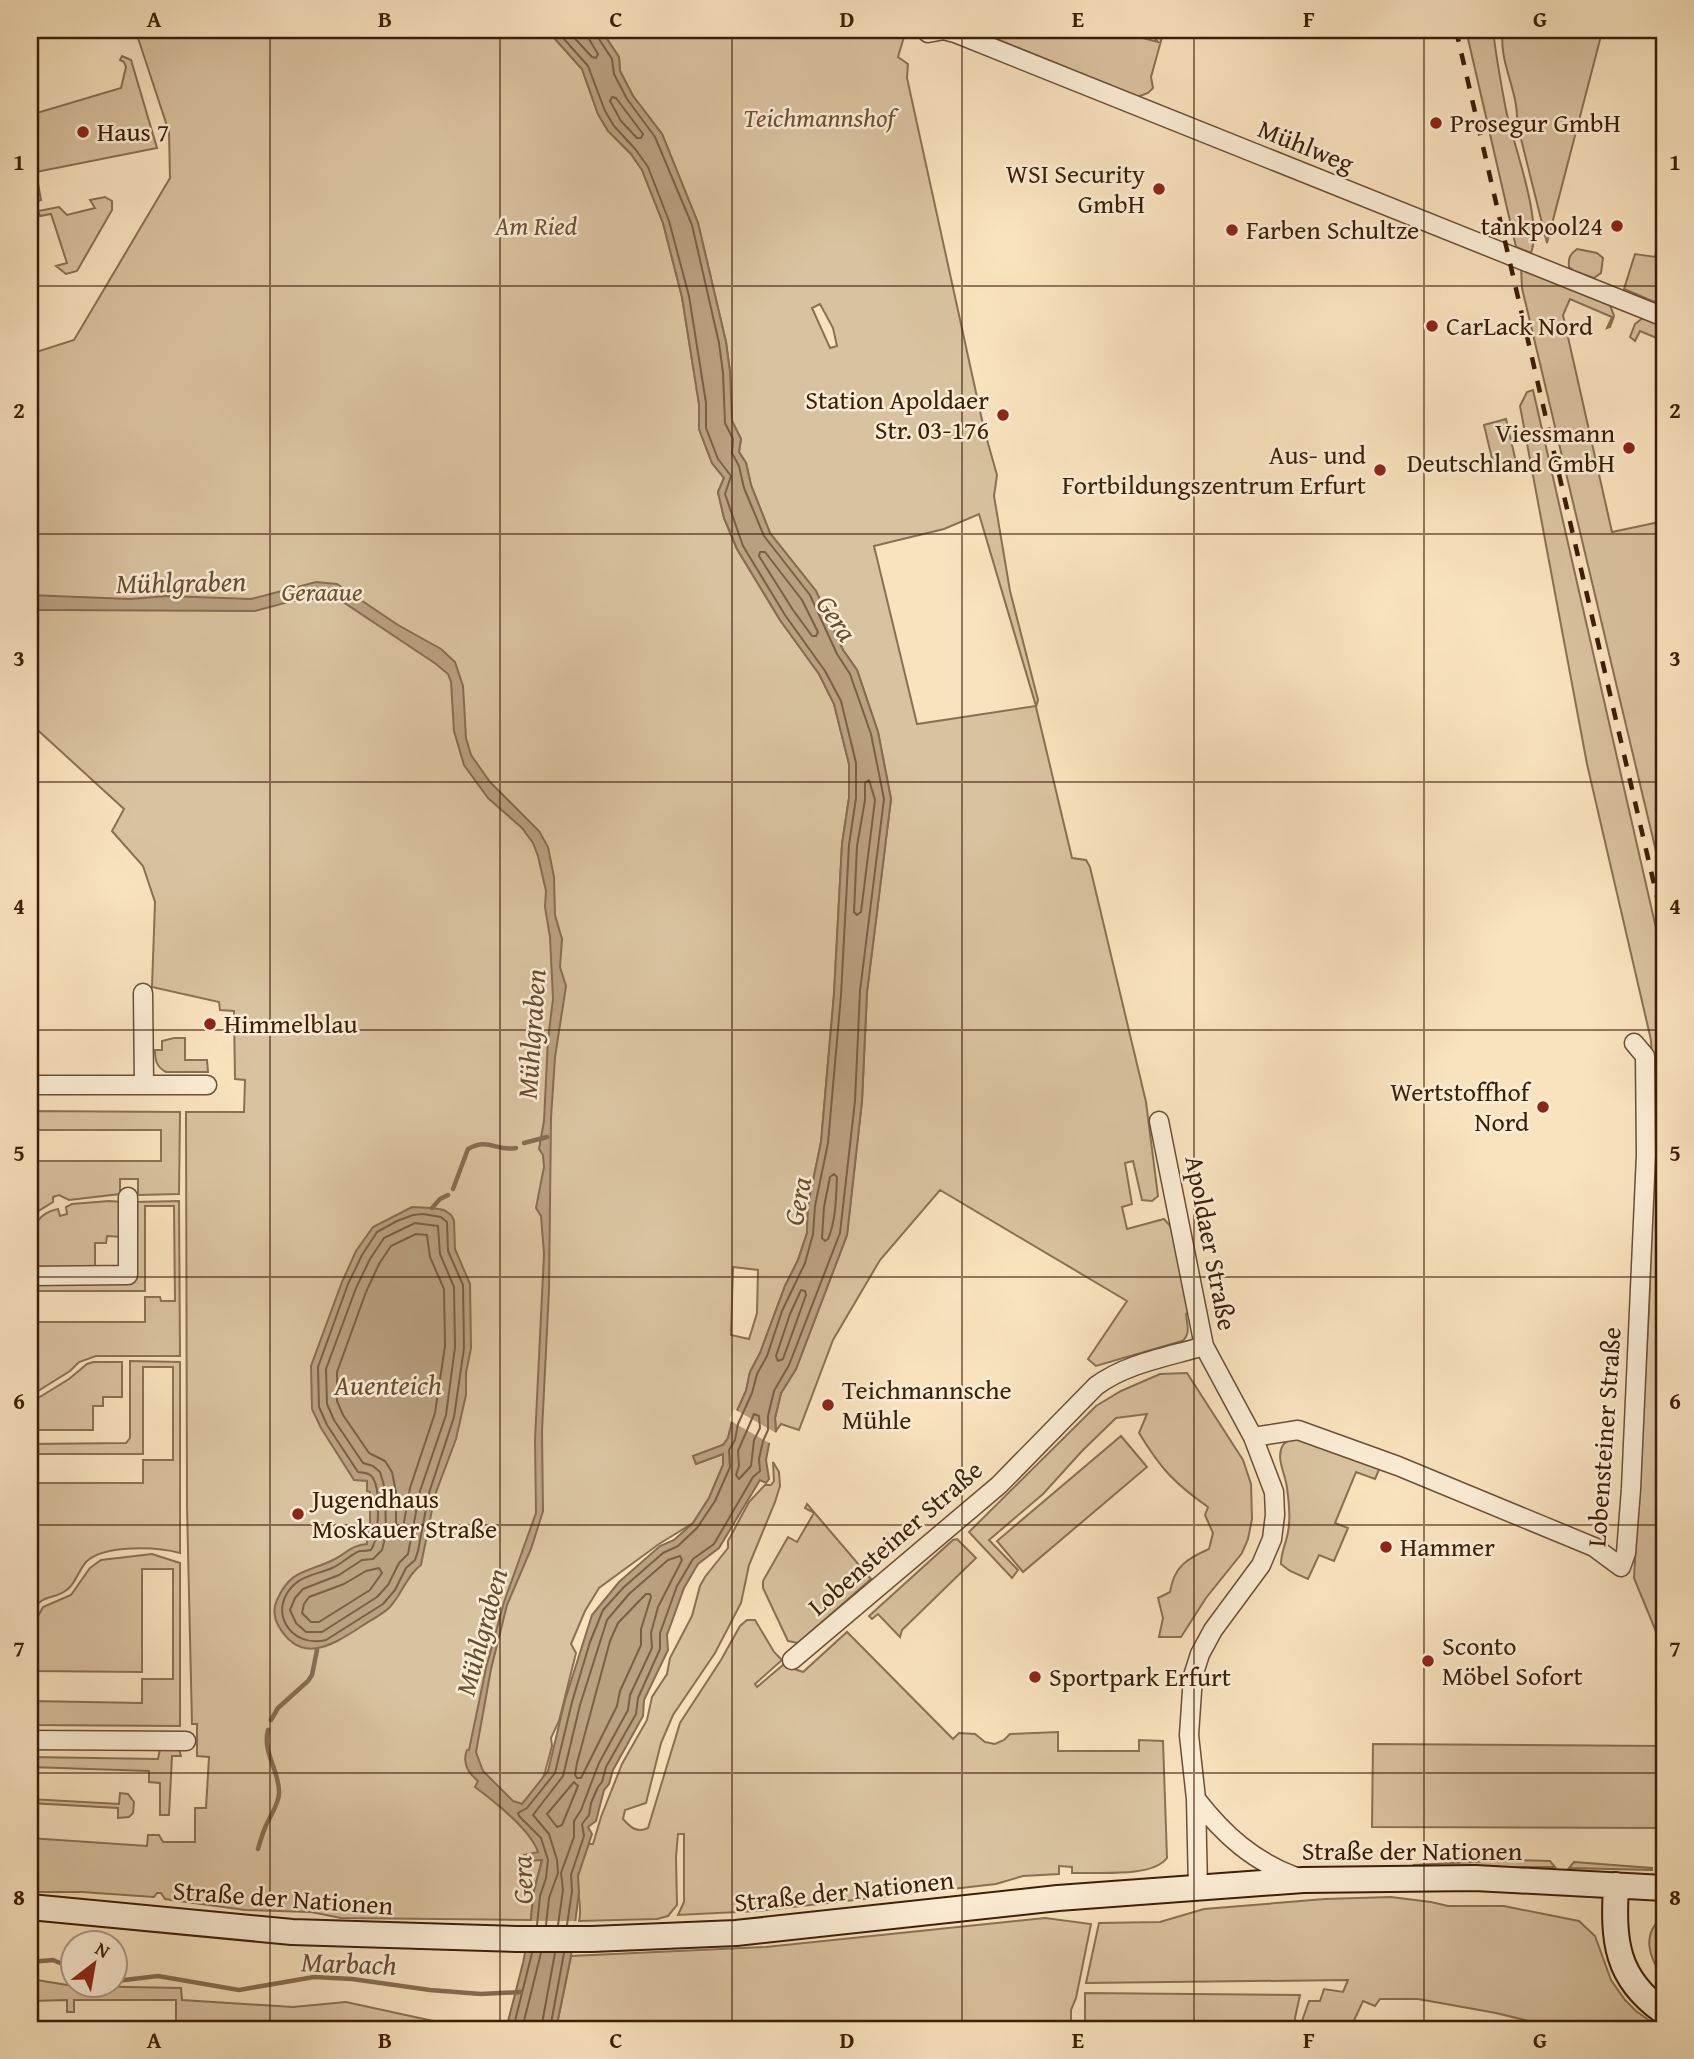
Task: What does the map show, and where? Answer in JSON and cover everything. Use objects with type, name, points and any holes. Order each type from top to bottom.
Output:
[{"type":"main road","name":"Straße der Nationen","points":[[30,1907],[292,1932],[592,1939],[736,1933],[1058,1898],[1303,1880],[1435,1877],[1664,1888]]},
{"type":"main road","points":[[1616,1885],[1615,1933],[1618,1951],[1635,1985],[1651,2003],[1664,2011]]},
{"type":"street","name":"Mühlweg","points":[[926,32],[944,30],[955,33],[1664,317]]},
{"type":"street","points":[[143,993],[144,1085]]},
{"type":"street","name":"Lobensteiner Straße","points":[[1253,1437],[1298,1430],[1310,1434],[1398,1466],[1594,1547],[1621,1567],[1626,1553],[1631,1489],[1646,1155],[1645,1056],[1634,1043]]},
{"type":"street","points":[[30,1085],[207,1085]]},
{"type":"street","name":"Apoldaer Straße","points":[[1159,1121],[1204,1346],[1253,1437],[1274,1492],[1272,1539],[1261,1565],[1213,1630],[1197,1665],[1189,1713],[1196,1799],[1198,1888]]},
{"type":"street","points":[[30,1276],[128,1275],[128,1197]]},
{"type":"street","name":"Lobensteiner Straße","points":[[792,1660],[999,1485],[1109,1376],[1127,1368],[1204,1346]]},
{"type":"street","points":[[30,1740],[186,1741]]},
{"type":"street","points":[[1196,1799],[1212,1821],[1245,1852],[1278,1871],[1303,1880]]},
{"type":"green space","name":"Geraaue","points":[[154,30],[547,30],[582,69],[598,114],[608,131],[631,154],[642,170],[663,223],[682,297],[699,404],[699,429],[712,463],[724,478],[718,492],[724,518],[737,549],[780,620],[819,674],[834,704],[849,764],[849,798],[842,844],[834,994],[821,1142],[808,1205],[807,1233],[750,1372],[746,1391],[728,1438],[723,1445],[693,1456],[696,1464],[723,1454],[723,1465],[709,1498],[693,1523],[599,1588],[585,1611],[571,1644],[576,1653],[559,1721],[551,1738],[552,1746],[545,1772],[542,1780],[522,1804],[542,1860],[533,1895],[531,1920],[341,1918],[311,1912],[245,1910],[165,1899],[161,1893],[154,1897],[30,1892],[30,1838],[147,1846],[148,1835],[159,1835],[163,1842],[195,1842],[195,1808],[206,1808],[209,1757],[197,1756],[197,1724],[192,1724],[187,1507],[186,1112],[244,1112],[245,1080],[235,1079],[234,1011],[220,1010],[219,1002],[152,987],[155,902],[143,866],[112,831],[124,809],[30,723],[30,354],[74,340],[170,178],[169,132],[137,35]],"holes":[[[733,1267],[758,1270],[757,1313],[749,1339],[731,1335]]]},
{"type":"green space","name":"Teichmannshof","points":[[601,30],[906,30],[898,57],[908,64],[907,78],[984,429],[997,475],[994,496],[1010,591],[1038,700],[1036,707],[1072,858],[1086,860],[1090,867],[1146,1102],[1158,1196],[1152,1201],[1142,1200],[1133,1161],[1125,1163],[1132,1204],[1122,1207],[1127,1229],[1164,1219],[1171,1227],[1189,1312],[1186,1314],[1187,1332],[1182,1341],[1096,1366],[1088,1359],[1127,1301],[940,1190],[880,1260],[833,1340],[799,1430],[781,1424],[776,1431],[775,1418],[781,1393],[796,1369],[847,1235],[862,1101],[867,992],[891,799],[878,732],[857,670],[843,650],[816,591],[770,533],[751,485],[746,463],[739,452],[741,439],[732,421],[726,342],[698,223],[662,134],[633,96],[620,71],[619,57]],"holes":[[[820,304],[833,328],[837,346],[830,348],[812,308]],[[979,514],[1036,706],[917,724],[874,546],[944,529]]]},
{"type":"green space","points":[[975,30],[1112,30],[1158,42],[1151,30],[1164,30],[1151,77],[1153,88],[1137,97]]},
{"type":"green space","points":[[1466,30],[1493,30],[1506,110],[1530,203],[1534,239],[1531,253],[1516,247]]},
{"type":"green space","points":[[1503,30],[1602,32],[1547,243],[1517,123],[1515,99],[1503,54]]},
{"type":"green space","points":[[122,56],[131,60],[157,148],[36,172],[41,200],[35,202],[30,184],[30,115],[121,88],[126,67],[120,60]]},
{"type":"green space","points":[[105,197],[112,201],[112,210],[77,271],[66,274],[56,266],[67,263],[51,214],[40,216],[38,211],[59,207],[67,215],[95,208],[90,200]]},
{"type":"green space","points":[[1664,222],[1664,306],[1624,289],[1635,254],[1655,257]]},
{"type":"green space","points":[[1577,249],[1597,253],[1603,258],[1601,273],[1594,278],[1569,267],[1570,256]]},
{"type":"green space","points":[[1521,267],[1610,305],[1614,316],[1607,328],[1612,317],[1570,299],[1563,315],[1612,532],[1664,521],[1664,885],[1522,288]]},
{"type":"green space","points":[[1644,317],[1664,325],[1664,341],[1640,331],[1635,341],[1630,337],[1635,324]]},
{"type":"green space","points":[[1533,390],[1664,963],[1664,1651],[1634,1578],[1649,1308],[1655,1116],[1651,1040],[1587,764],[1520,406],[1527,392]]},
{"type":"green space","points":[[1506,419],[1516,462],[1494,467],[1484,425]]},
{"type":"green space","points":[[185,1038],[185,1060],[207,1060],[208,1072],[166,1072],[160,1068],[155,1050],[162,1050],[162,1041]]},
{"type":"green space","points":[[30,1111],[180,1112],[179,1194],[138,1195],[138,1179],[120,1179],[120,1194],[69,1200],[59,1195],[53,1197],[53,1202],[37,1212],[30,1221],[30,1161],[161,1161],[161,1130],[30,1130]]},
{"type":"green space","points":[[179,1201],[180,1356],[96,1356],[79,1362],[70,1371],[30,1396],[30,1322],[145,1322],[145,1297],[175,1301],[174,1206],[145,1206],[145,1291],[30,1291],[30,1281],[129,1280],[134,1202]]},
{"type":"green space","points":[[122,1202],[122,1237],[107,1236],[106,1243],[95,1243],[95,1267],[30,1267],[31,1240],[41,1217],[58,1209],[60,1216],[67,1214],[66,1207],[72,1204]]},
{"type":"green space","points":[[130,1361],[180,1362],[180,1553],[132,1548],[94,1556],[86,1562],[68,1589],[39,1603],[30,1615],[30,1483],[143,1483],[143,1460],[173,1460],[173,1367],[143,1367],[143,1454],[30,1454],[30,1444],[126,1443],[130,1438]]},
{"type":"green space","points":[[93,1362],[122,1362],[122,1397],[103,1397],[103,1406],[93,1406],[93,1430],[30,1430],[30,1403]]},
{"type":"green space","points":[[1187,1373],[1243,1460],[1251,1484],[1252,1519],[1242,1553],[1206,1598],[1181,1637],[1159,1637],[1163,1618],[1158,1598],[1170,1592],[1182,1565],[1209,1549],[1213,1533],[1205,1515],[1208,1507],[1169,1475],[1139,1433],[1147,1414],[1116,1418],[1043,1494],[989,1540],[1018,1570],[1012,1578],[969,1532],[1096,1406],[1121,1391],[1160,1374]]},
{"type":"green space","points":[[1121,1436],[1147,1467],[1023,1572],[997,1541]]},
{"type":"green space","points":[[1303,1438],[1381,1465],[1375,1479],[1356,1472],[1335,1523],[1348,1528],[1334,1561],[1319,1555],[1308,1579],[1281,1564],[1290,1516],[1280,1455],[1287,1441]]},
{"type":"green space","points":[[773,1462],[779,1472],[780,1486],[749,1565],[741,1603],[715,1653],[673,1715],[661,1743],[646,1803],[625,1810],[623,1819],[637,1830],[648,1828],[680,1723],[740,1626],[747,1620],[755,1620],[774,1652],[782,1660],[755,1684],[757,1687],[783,1665],[803,1672],[847,1632],[953,1739],[959,1733],[975,1734],[985,1742],[995,1744],[1010,1734],[1058,1732],[1058,1751],[1139,1751],[1139,1740],[1163,1741],[1167,1858],[1149,1869],[1137,1871],[1072,1873],[1072,1867],[1059,1866],[1059,1874],[1023,1876],[996,1884],[758,1911],[678,1915],[684,1902],[684,1834],[678,1834],[677,1905],[668,1916],[657,1919],[579,1921],[580,1868],[589,1844],[593,1844],[622,1764],[647,1720],[652,1697],[667,1674],[670,1658],[692,1616],[700,1586],[728,1548],[728,1541],[749,1502],[765,1485],[771,1485],[774,1481]]},
{"type":"green space","points":[[807,1504],[871,1579],[798,1643],[788,1641],[763,1588],[763,1581],[788,1537],[797,1542],[814,1513],[805,1508]]},
{"type":"green space","points":[[957,1539],[976,1558],[902,1630],[900,1637],[878,1614],[872,1619],[869,1616],[953,1540]]},
{"type":"green space","points":[[152,1554],[180,1563],[180,1726],[30,1725],[30,1701],[142,1703],[142,1679],[173,1679],[173,1569],[142,1569],[142,1672],[30,1671],[30,1631],[43,1607],[71,1595],[90,1568],[101,1560]]},
{"type":"green space","points":[[1373,1744],[1664,1746],[1664,1828],[1372,1827]]},
{"type":"green space","points":[[160,1749],[179,1749],[181,1756],[172,1756],[169,1815],[160,1815],[160,1783],[149,1782],[149,1771],[30,1767],[30,1757],[158,1759]]},
{"type":"green space","points":[[120,1793],[128,1794],[134,1802],[133,1813],[129,1817],[118,1818],[118,1808],[30,1803],[30,1799],[119,1804]]},
{"type":"green space","points":[[1550,1861],[1555,1867],[1413,1865]]},
{"type":"green space","points":[[1574,1862],[1652,1868],[1652,1870],[1569,1868]]},
{"type":"green space","points":[[1391,1897],[1448,1906],[1504,1906],[1579,1921],[1595,1936],[1611,1980],[1625,2000],[1661,2029],[1561,2029],[1496,2013],[1418,1999],[1380,1999],[1375,2006],[1363,2001],[1350,2029],[1303,2029],[1302,2021],[1309,2001],[1320,2001],[1324,1989],[1343,1992],[1348,1980],[1086,1983],[1099,1923],[1160,1922],[1204,1909],[1325,1899]]},
{"type":"green space","points":[[1664,1916],[1664,1977],[1654,1962],[1649,1946],[1652,1930]]},
{"type":"green space","points":[[1045,1918],[1091,1924],[1076,1998],[1071,2010],[1071,2029],[556,2029],[571,1956],[766,1947]]},
{"type":"green space","points":[[30,1979],[60,1984],[60,2000],[67,2000],[30,2001]]},
{"type":"green space","points":[[130,1987],[181,1988],[182,2000],[293,2007],[346,2002],[470,2029],[176,2029],[176,2000],[130,2000]]},
{"type":"green space","points":[[1085,1993],[1300,1995],[1295,2018],[1297,2029],[1085,2029]]},
{"type":"green space","points":[[67,2000],[74,2000],[74,2012],[67,2012]]},
{"type":"water","points":[[547,30],[601,30],[619,57],[620,71],[633,96],[662,134],[698,223],[726,342],[732,421],[741,439],[739,452],[746,463],[751,485],[770,533],[816,591],[843,650],[857,670],[878,732],[891,799],[867,992],[862,1101],[847,1235],[796,1369],[781,1393],[775,1418],[776,1431],[769,1444],[766,1460],[769,1479],[766,1483],[760,1480],[719,1548],[698,1564],[684,1588],[667,1635],[668,1650],[644,1700],[643,1716],[604,1790],[596,1821],[588,1827],[592,1834],[578,1876],[579,1892],[571,1956],[556,2029],[506,2029],[523,1963],[533,1895],[542,1860],[524,1861],[524,1855],[538,1852],[534,1843],[511,1816],[475,1787],[478,1781],[469,1771],[465,1759],[504,1602],[536,1513],[535,1440],[544,1254],[541,1216],[536,1208],[544,1167],[543,1155],[539,1149],[544,1121],[553,999],[546,891],[538,856],[533,843],[522,828],[488,798],[464,765],[454,731],[451,682],[448,674],[340,600],[331,597],[292,601],[255,611],[30,610],[30,595],[130,599],[167,596],[251,599],[316,582],[337,584],[398,625],[441,649],[455,662],[463,686],[466,738],[471,755],[490,782],[539,831],[548,847],[554,877],[555,915],[562,939],[560,967],[566,986],[555,1057],[551,1118],[549,1290],[542,1431],[543,1511],[531,1549],[507,1605],[491,1669],[476,1752],[483,1771],[513,1801],[522,1804],[548,1771],[565,1700],[592,1615],[619,1582],[660,1546],[674,1540],[693,1523],[709,1498],[723,1465],[723,1454],[696,1464],[693,1456],[723,1445],[728,1438],[746,1391],[750,1372],[807,1233],[808,1205],[821,1142],[834,994],[842,844],[849,798],[849,764],[834,704],[819,674],[780,620],[737,549],[724,518],[718,492],[724,478],[712,463],[699,429],[699,404],[682,297],[663,223],[642,170],[631,154],[608,131],[598,114],[582,69]]},
{"type":"water","name":"Auenteich","points":[[412,1207],[444,1210],[451,1215],[454,1220],[455,1249],[470,1284],[471,1348],[466,1373],[466,1395],[456,1439],[435,1495],[421,1565],[383,1613],[327,1646],[306,1648],[296,1645],[287,1637],[277,1622],[275,1606],[282,1590],[301,1573],[335,1559],[354,1547],[367,1544],[367,1533],[370,1532],[370,1492],[367,1491],[367,1481],[354,1480],[321,1428],[312,1409],[311,1366],[356,1251],[373,1227]]},
{"type":"pier","points":[[734,1409],[778,1434],[773,1445],[729,1420]]},
{"type":"pier","points":[[527,1921],[578,1921],[575,1952],[521,1951]]},
{"type":"waterway","points":[[524,1143],[547,1137]]},
{"type":"waterway","points":[[453,1189],[468,1149],[482,1144],[516,1148]]},
{"type":"waterway","points":[[432,1208],[448,1195]]},
{"type":"waterway","points":[[271,1720],[278,1708],[312,1675],[317,1650]]},
{"type":"waterway","points":[[258,1849],[279,1793],[267,1746],[268,1730]]},
{"type":"waterway","name":"Marbach","points":[[30,1962],[53,1960],[60,1963]]},
{"type":"waterway","name":"Marbach","points":[[130,1979],[158,1976],[239,1990],[314,1977],[481,1994],[521,1992]]},
{"type":"railway","points":[[1456,30],[1664,927]]},
{"type":"place","name":"Prosegur GmbH","points":[[1436,123]]},
{"type":"place","name":"Haus 7","points":[[83,132]]},
{"type":"place","name":"WSI Security GmbH","points":[[1159,189]]},
{"type":"place","name":"tankpool24","points":[[1617,226]]},
{"type":"place","name":"Farben Schultze","points":[[1232,230]]},
{"type":"place","name":"CarLack Nord","points":[[1432,326]]},
{"type":"place","name":"Station Apoldaer Str. 03-176","points":[[1003,415]]},
{"type":"place","name":"Viessmann Deutschland GmbH","points":[[1629,448]]},
{"type":"place","name":"Aus- und Fortbildungszentrum Erfurt","points":[[1380,470]]},
{"type":"place","name":"Himmelblau","points":[[210,1024]]},
{"type":"place","name":"Wertstoffhof Nord","points":[[1543,1107]]},
{"type":"place","name":"Teichmannsche Mühle","points":[[828,1405]]},
{"type":"place","name":"Jugendhaus Moskauer Straße","points":[[298,1514]]},
{"type":"place","name":"Hammer","points":[[1386,1547]]},
{"type":"place","name":"Sconto Möbel Sofort","points":[[1428,1661]]},
{"type":"place","name":"Sportpark Erfurt","points":[[1035,1677]]},
{"type":"park label","name":"Am Ried","points":[[536,226]]},
{"type":"water label","name":"Mühlgraben","points":[[181,582]]},
{"type":"water label","name":"Gera","points":[[837,618]]},
{"type":"water label","name":"Mühlgraben","points":[[531,1034]]},
{"type":"water label","name":"Gera","points":[[797,1201]]},
{"type":"water label","name":"Mühlgraben","points":[[481,1632]]},
{"type":"water label","name":"Gera","points":[[522,1880]]}]
